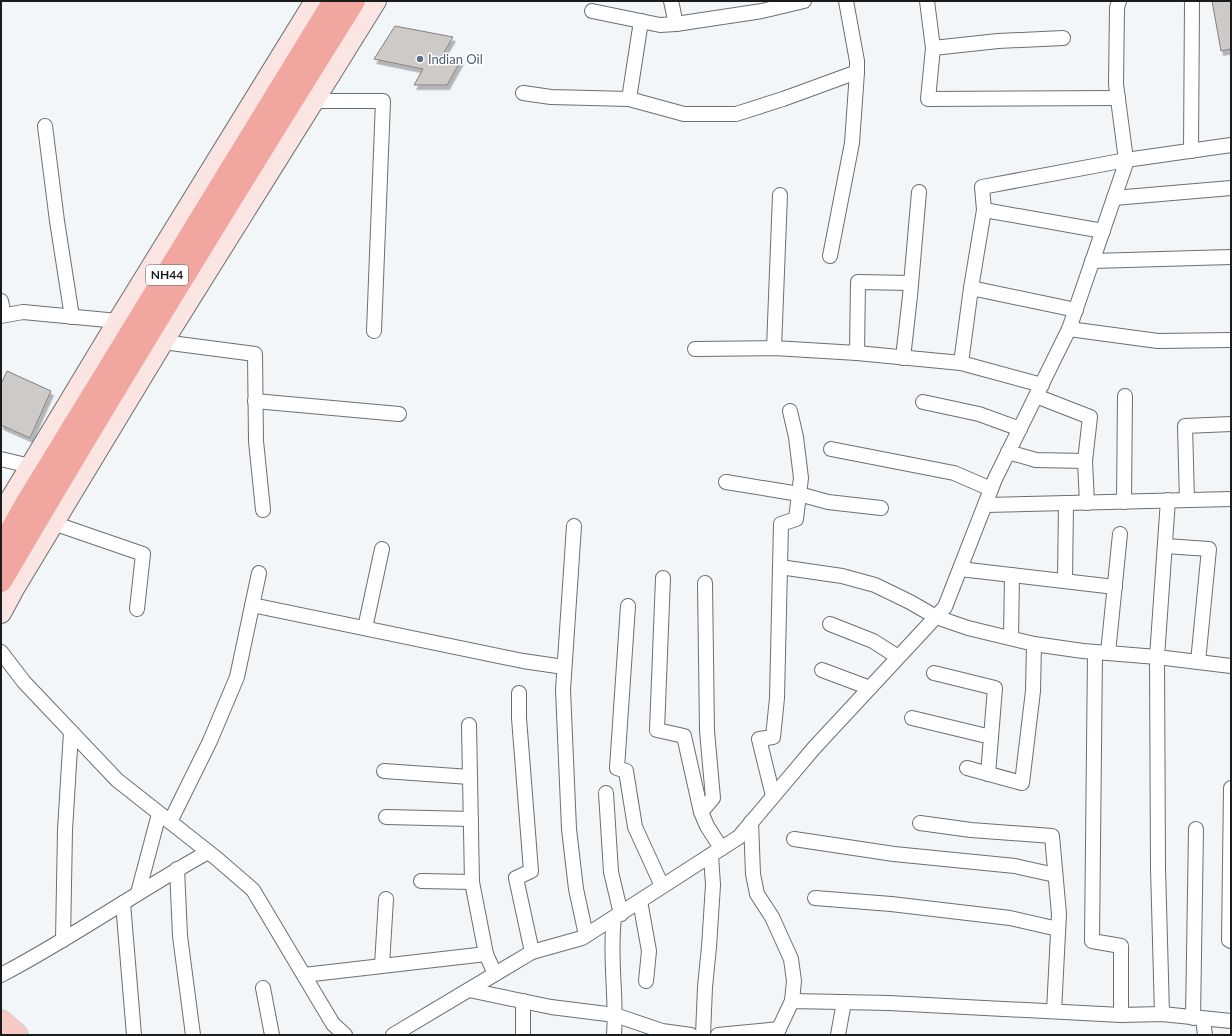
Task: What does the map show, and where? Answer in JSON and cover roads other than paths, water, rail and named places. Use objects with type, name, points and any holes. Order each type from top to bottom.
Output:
[{"type":"highway","name":"NH44","points":[[1,549],[26,504],[334,1]]},
{"type":"highway","name":"NH44","points":[[1,581],[72,461],[314,86],[354,1]]},
{"type":"main road","points":[[1,1022],[17,1035]]},
{"type":"street","points":[[1,515],[118,321],[315,1]]},
{"type":"street","points":[[1,613],[314,86],[376,1]]},
{"type":"street","points":[[671,1],[676,24]]},
{"type":"street","points":[[592,11],[660,25],[676,24],[761,6],[804,1]]},
{"type":"street","points":[[830,256],[852,143],[857,72],[857,61],[846,1]]},
{"type":"street","points":[[927,1],[933,48],[928,99],[1118,98]]},
{"type":"street","points":[[394,1035],[532,952],[582,938],[739,837],[814,748],[945,606],[991,489],[1069,329],[1126,160],[1116,84],[1117,8],[1119,1]]},
{"type":"street","points":[[1191,151],[1192,1]]},
{"type":"street","points":[[629,99],[641,21]]},
{"type":"street","points":[[933,48],[998,41],[1063,38]]},
{"type":"street","points":[[523,93],[551,97],[629,99],[684,114],[736,114],[783,99],[857,72]]},
{"type":"street","points":[[314,86],[382,101],[374,330]]},
{"type":"street","points":[[45,126],[57,221],[72,317]]},
{"type":"street","points":[[961,363],[971,288],[984,210],[982,187],[1126,160],[1231,145]]},
{"type":"street","points":[[1114,198],[1231,188]]},
{"type":"street","points":[[903,358],[919,192]]},
{"type":"street","points":[[774,348],[780,195]]},
{"type":"street","points":[[984,210],[1103,231]]},
{"type":"street","points":[[1092,262],[1231,257]]},
{"type":"street","points":[[857,353],[858,282],[911,283]]},
{"type":"street","points":[[971,288],[1076,310]]},
{"type":"street","points":[[2,311],[118,321]]},
{"type":"street","points":[[1069,329],[1158,341],[1231,340]]},
{"type":"street","points":[[163,342],[255,354],[256,441],[263,510]]},
{"type":"street","points":[[695,349],[774,348],[857,353],[961,363],[1039,391],[1090,417],[1085,461],[1087,502]]},
{"type":"street","points":[[1124,502],[1125,396]]},
{"type":"street","points":[[255,401],[399,414]]},
{"type":"street","points":[[923,402],[979,414],[1020,429]]},
{"type":"street","points":[[773,796],[759,739],[773,737],[777,698],[781,524],[796,520],[801,478],[796,438],[790,411]]},
{"type":"street","points":[[1187,500],[1185,426],[1231,424]]},
{"type":"street","points":[[831,450],[954,473],[991,489]]},
{"type":"street","points":[[1008,452],[1036,460],[1085,461]]},
{"type":"street","points":[[1,459],[30,466]]},
{"type":"street","points":[[726,482],[799,494],[828,502],[881,508]]},
{"type":"street","points":[[985,505],[1231,498]]},
{"type":"street","points":[[1162,1014],[1158,868],[1156,657],[1168,500]]},
{"type":"street","points":[[1065,581],[1066,503]]},
{"type":"street","points":[[54,523],[143,554],[137,609]]},
{"type":"street","points":[[574,526],[562,690],[569,829],[576,889],[586,935]]},
{"type":"street","points":[[1120,534],[1115,587],[1101,652],[1092,941],[1120,946],[1121,1014]]},
{"type":"street","points":[[1165,546],[1209,549],[1198,662]]},
{"type":"street","points":[[366,628],[382,548]]},
{"type":"street","points":[[780,567],[842,576],[875,585],[910,602],[936,617],[968,628],[1034,644],[1231,666]]},
{"type":"street","points":[[960,569],[1115,587]]},
{"type":"street","points":[[138,893],[165,818],[210,741],[237,676],[259,573]]},
{"type":"street","points":[[1011,638],[1012,575]]},
{"type":"street","points":[[663,578],[657,730],[684,736],[701,812],[716,852],[705,987],[703,1035]]},
{"type":"street","points":[[701,812],[713,798],[707,731],[705,583]]},
{"type":"street","points":[[252,605],[523,661],[564,667]]},
{"type":"street","points":[[628,606],[617,768],[626,771],[635,827],[662,886]]},
{"type":"street","points":[[830,624],[873,642],[898,657]]},
{"type":"street","points":[[967,768],[1022,783],[1033,691],[1034,644]]},
{"type":"street","points":[[1,652],[24,682],[117,780],[254,890],[333,1024],[345,1035]]},
{"type":"street","points":[[822,670],[870,688]]},
{"type":"street","points":[[934,673],[995,688],[988,774]]},
{"type":"street","points":[[519,694],[519,718],[531,871],[516,878],[532,952]]},
{"type":"street","points":[[912,718],[991,738]]},
{"type":"street","points":[[469,725],[472,882],[486,954],[495,974]]},
{"type":"street","points":[[63,940],[66,830],[72,732]]},
{"type":"street","points":[[384,772],[470,777]]},
{"type":"street","points":[[1230,788],[1229,940],[1231,941]]},
{"type":"street","points":[[606,794],[611,872],[617,916],[612,937],[615,1015],[614,1035]]},
{"type":"street","points":[[386,817],[471,819]]},
{"type":"street","points":[[718,1035],[777,1032],[792,1001],[794,981],[791,959],[772,917],[756,894],[753,874],[751,822]]},
{"type":"street","points":[[920,823],[971,830],[1052,836],[1059,914],[1054,1011]]},
{"type":"street","points":[[1196,829],[1198,1018],[1205,1035]]},
{"type":"street","points":[[794,839],[894,854],[1015,866],[1055,875]]},
{"type":"street","points":[[1,975],[63,940],[176,869],[208,852]]},
{"type":"street","points":[[176,869],[180,936],[193,1035]]},
{"type":"street","points":[[421,881],[472,882]]},
{"type":"street","points":[[815,898],[891,904],[1010,918],[1058,929]]},
{"type":"street","points":[[382,965],[386,900]]},
{"type":"street","points":[[640,901],[649,952],[646,981]]},
{"type":"street","points":[[123,903],[134,1035]]},
{"type":"street","points":[[304,975],[486,954]]},
{"type":"street","points":[[263,988],[272,1035]]},
{"type":"street","points":[[469,990],[551,1007],[615,1015],[662,1032],[683,1035]]},
{"type":"street","points":[[523,1001],[523,1035]]},
{"type":"street","points":[[792,1001],[889,1003],[1121,1014],[1162,1014],[1231,1021]]},
{"type":"street","points":[[838,1035],[844,1002]]},
{"type":"place","name":"Indian Oil","points":[[420,59]]}]
